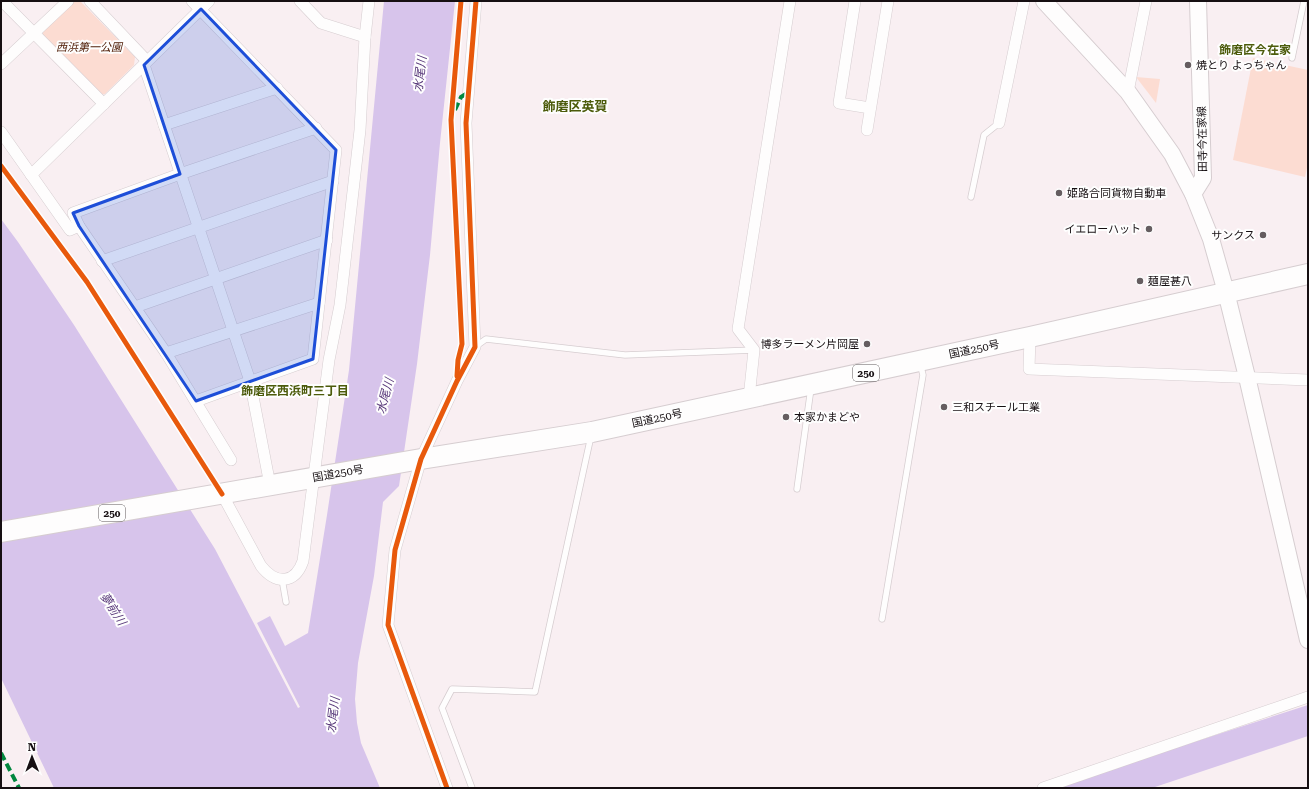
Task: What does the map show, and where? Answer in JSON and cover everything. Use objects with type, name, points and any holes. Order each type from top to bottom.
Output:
[{"type":"highway","name":"国道250号","points":[[1,532],[313,477],[592,432],[1030,337],[1308,274]]},
{"type":"street","points":[[2,1],[104,104]]},
{"type":"street","points":[[1,64],[68,1]]},
{"type":"street","points":[[90,1],[145,63],[180,174],[250,381],[270,485]]},
{"type":"street","points":[[192,1],[336,150],[313,359],[196,401]]},
{"type":"street","points":[[31,175],[209,1]]},
{"type":"street","points":[[300,1],[321,23],[365,37]]},
{"type":"street","points":[[222,494],[261,566],[272,577],[282,579],[295,576],[303,561],[329,360],[340,305],[360,130],[365,37],[369,1]]},
{"type":"street","points":[[447,788],[388,625],[395,550],[421,459],[457,381],[475,347],[466,123],[476,1]]},
{"type":"street","points":[[749,398],[754,350],[738,328],[790,1]]},
{"type":"street","points":[[855,1],[839,103],[870,108]]},
{"type":"street","points":[[867,130],[888,1]]},
{"type":"street","points":[[999,123],[1024,1]]},
{"type":"street","points":[[1044,1],[1128,92],[1172,154],[1194,194],[1211,239],[1226,292],[1308,640]]},
{"type":"street","points":[[1128,92],[1146,1]]},
{"type":"street","name":"田寺今在家線","points":[[1194,194],[1203,178],[1198,1]]},
{"type":"street","points":[[164,125],[276,88]]},
{"type":"street","points":[[231,460],[166,353],[102,261],[79,226],[73,213],[180,174],[316,128]]},
{"type":"street","points":[[1,132],[70,230],[79,226]]},
{"type":"street","points":[[102,261],[333,181]]},
{"type":"street","points":[[135,307],[327,240]]},
{"type":"street","points":[[166,353],[319,303]]},
{"type":"street","points":[[1030,337],[1029,369],[1308,380]]},
{"type":"street","points":[[1043,788],[1308,697]]},
{"type":"lane","points":[[1292,58],[1304,1]]},
{"type":"lane","points":[[971,197],[984,135],[999,123]]},
{"type":"lane","points":[[475,347],[486,339],[625,355],[754,350]]},
{"type":"lane","points":[[882,619],[923,375],[919,361]]},
{"type":"lane","points":[[797,489],[812,384]]},
{"type":"lane","points":[[472,788],[442,708],[452,689],[535,692],[592,432]]},
{"type":"lane","points":[[282,579],[286,602]]},
{"type":"highlighted area","points":[[201,9],[336,150],[313,359],[196,401],[79,226],[73,213],[180,174],[144,65]]},
{"type":"green space","name":"西浜第一公園","points":[[72,1],[80,1],[135,57],[134,65],[105,94],[99,95],[43,36],[43,29]]},
{"type":"green space","points":[[1253,58],[1308,70],[1308,163],[1305,177],[1233,160]]},
{"type":"green space","points":[[1136,77],[1160,79],[1156,103]]},
{"type":"water","points":[[384,1],[455,1],[430,255],[417,364],[399,486],[383,502],[374,576],[358,663],[355,699],[357,723],[361,743],[380,788],[54,788],[1,678],[1,219],[74,325],[215,549],[298,708],[300,707],[257,623],[270,616],[285,646],[308,633],[349,370]]},
{"type":"water","points":[[1308,705],[1308,736],[1152,788],[1052,788]]},
{"type":"marked path","points":[[455,110],[461,97],[469,92]]},
{"type":"marked path","points":[[1,753],[19,788]]},
{"type":"cycle path","points":[[457,376],[458,360],[462,344],[451,120],[461,1]]},
{"type":"cycle path","points":[[447,788],[388,625],[395,550],[421,459],[457,381],[475,347],[466,123],[476,1]]},
{"type":"cycle path","points":[[1,166],[87,282],[222,494]]},
{"type":"place","name":"焼とり よっちゃん","points":[[1188,65]]},
{"type":"place","name":"姫路合同貨物自動車","points":[[1059,193]]},
{"type":"place","name":"イエローハット","points":[[1149,229]]},
{"type":"place","name":"サンクス","points":[[1263,235]]},
{"type":"place","name":"麺屋甚八","points":[[1140,281]]},
{"type":"place","name":"博多ラーメン片岡屋","points":[[867,344]]},
{"type":"place","name":"三和スチール工業","points":[[944,407]]},
{"type":"place","name":"本家かまどや","points":[[786,417]]},
{"type":"district","name":"飾磨区今在家","points":[[1255,50]]},
{"type":"district","name":"飾磨区英賀","points":[[575,106]]},
{"type":"district","name":"飾磨区西浜町三丁目","points":[[295,391]]},
{"type":"water label","name":"水尾川","points":[[420,74]]},
{"type":"water label","name":"水尾川","points":[[385,396]]},
{"type":"water label","name":"夢前川","points":[[113,609]]},
{"type":"water label","name":"水尾川","points":[[333,715]]}]
